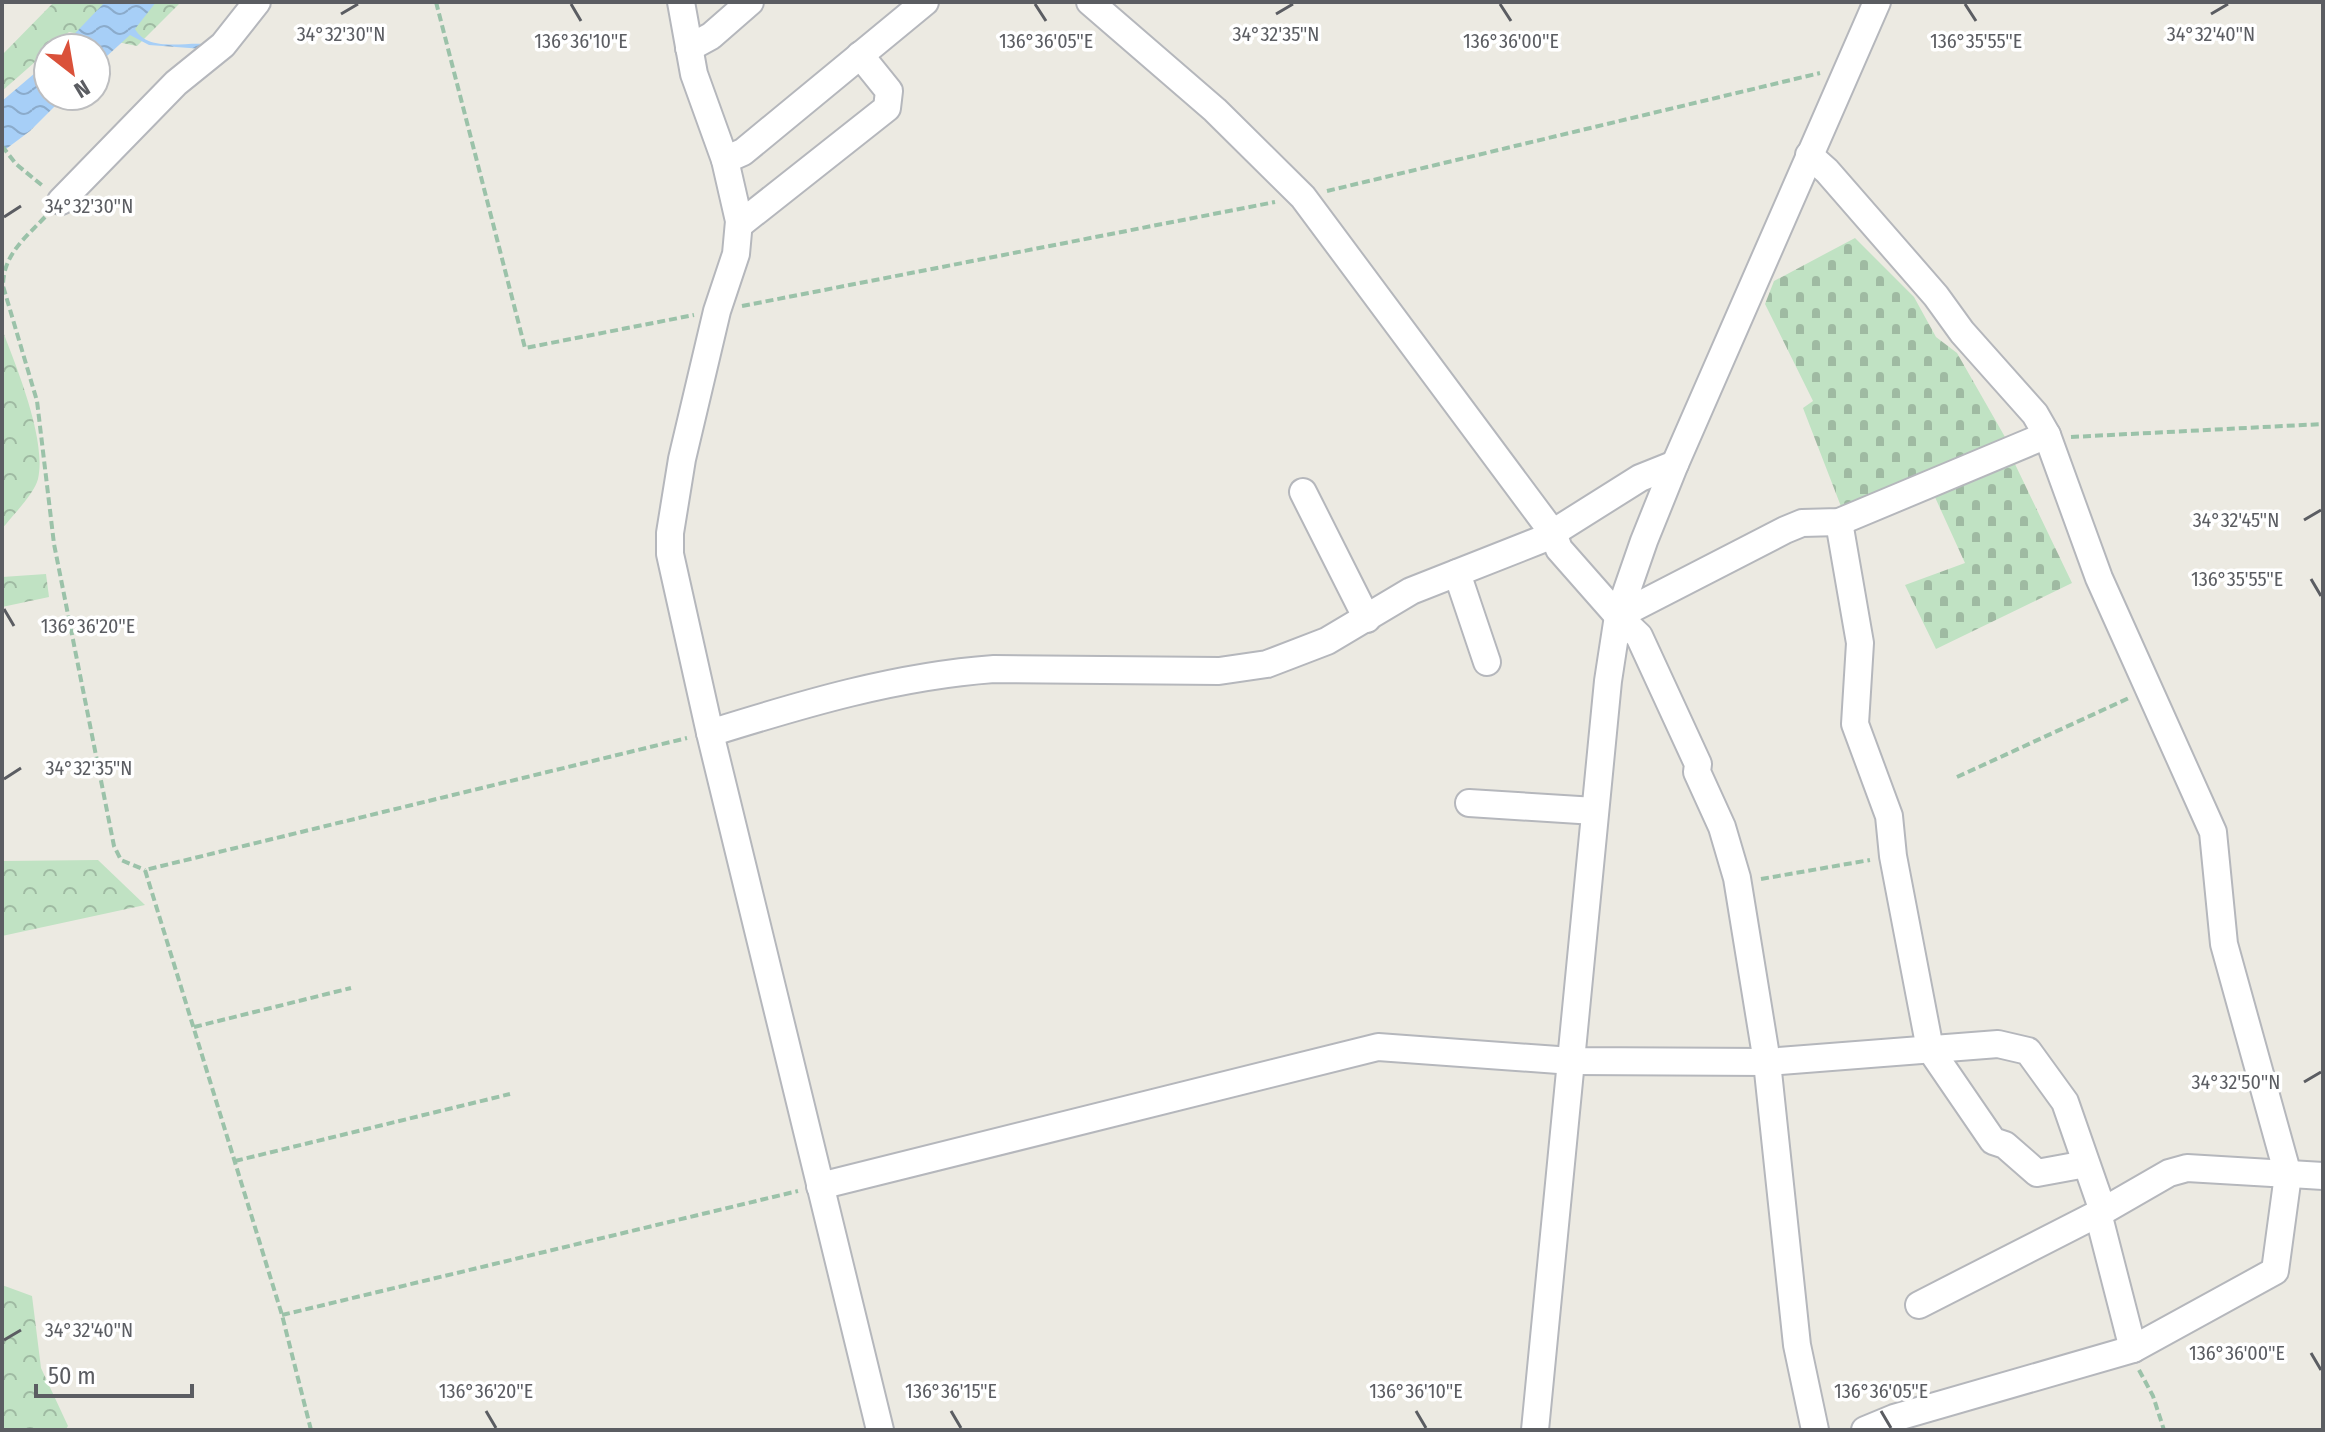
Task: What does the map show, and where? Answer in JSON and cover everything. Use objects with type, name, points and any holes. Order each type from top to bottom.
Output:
[{"type":"street","points":[[61,201],[176,83],[223,45],[257,2]]},
{"type":"street","points":[[681,2],[694,74],[725,160],[739,225],[736,254],[717,311],[682,459],[670,533],[670,554],[710,733],[880,1430]]},
{"type":"street","points":[[689,48],[711,36],[750,2]]},
{"type":"street","points":[[725,160],[743,152],[925,2]]},
{"type":"street","points":[[1090,2],[1215,110],[1303,197],[1553,533],[1559,549],[1639,636],[1698,764],[1697,772],[1722,827],[1737,883],[1767,1062],[1797,1345],[1815,1430]]},
{"type":"street","points":[[1535,1430],[1595,811],[1618,616],[1675,464],[1877,2]]},
{"type":"street","points":[[739,225],[887,108],[889,91],[860,55]]},
{"type":"street","points":[[1809,155],[1827,171],[1936,296],[1962,332],[2035,414],[2048,438],[2099,578],[2213,832],[2224,944],[2288,1175],[2275,1271],[2129,1350],[1894,1418],[1865,1430]]},
{"type":"street","points":[[1618,616],[1785,530],[1802,523],[1839,522],[2048,438]]},
{"type":"street","points":[[710,733],[882,684],[967,671],[1245,669],[1311,649],[1411,591],[1543,539],[1640,478],[1675,464]]},
{"type":"street","points":[[1303,492],[1367,619]]},
{"type":"street","points":[[1839,522],[1860,643],[1855,724],[1889,816],[1893,856],[1930,1049],[1993,1141],[2005,1145],[2037,1173],[2086,1164]]},
{"type":"street","points":[[1457,573],[1487,662]]},
{"type":"street","points":[[1469,803],[1595,811]]},
{"type":"street","points":[[820,1186],[1378,1047],[1572,1061],[1767,1062],[1998,1044],[2028,1051],[2065,1102],[2100,1212],[2129,1350]]},
{"type":"street","points":[[1919,1305],[2169,1173],[2187,1168],[2323,1176]]},
{"type":"path","points":[[436,2],[525,348],[1303,197],[1849,67]]},
{"type":"path","points":[[2,146],[16,164],[61,201],[13,251],[3,270],[3,286],[37,401],[54,544],[114,846],[121,860],[145,870],[710,733]]},
{"type":"path","points":[[2048,438],[2323,424]]},
{"type":"path","points":[[1957,777],[2149,689]]},
{"type":"path","points":[[1737,883],[1893,856]]},
{"type":"path","points":[[145,870],[282,1315],[311,1430]]},
{"type":"path","points":[[194,1028],[351,988]]},
{"type":"path","points":[[235,1161],[510,1094]]},
{"type":"path","points":[[282,1315],[820,1186]]},
{"type":"path","points":[[2129,1350],[2153,1396],[2164,1430]]},
{"type":"green space","points":[[54,2],[181,2],[137,46],[112,41],[112,32],[32,32],[32,65],[2,91],[2,55]]},
{"type":"green space","points":[[1855,238],[1914,297],[1936,337],[1957,353],[2005,437],[1842,509],[1803,408],[1813,401],[1765,304],[1774,281]]},
{"type":"green space","points":[[2,329],[29,403],[40,463],[38,479],[32,491],[2,529]]},
{"type":"green space","points":[[2014,462],[2072,583],[1936,649],[1905,585],[1965,563],[1934,495]]},
{"type":"green space","points":[[46,574],[49,597],[2,607],[2,577]]},
{"type":"green space","points":[[98,860],[145,905],[2,936],[2,861]]},
{"type":"green space","points":[[2,1285],[32,1296],[41,1368],[68,1426],[65,1430],[2,1430]]},
{"type":"water","points":[[105,2],[156,2],[135,29],[141,36],[157,43],[205,44],[203,49],[149,45],[130,35],[112,51],[112,32],[76,32]]},
{"type":"water","points":[[32,76],[32,112],[49,112],[2,152],[2,101]]}]
